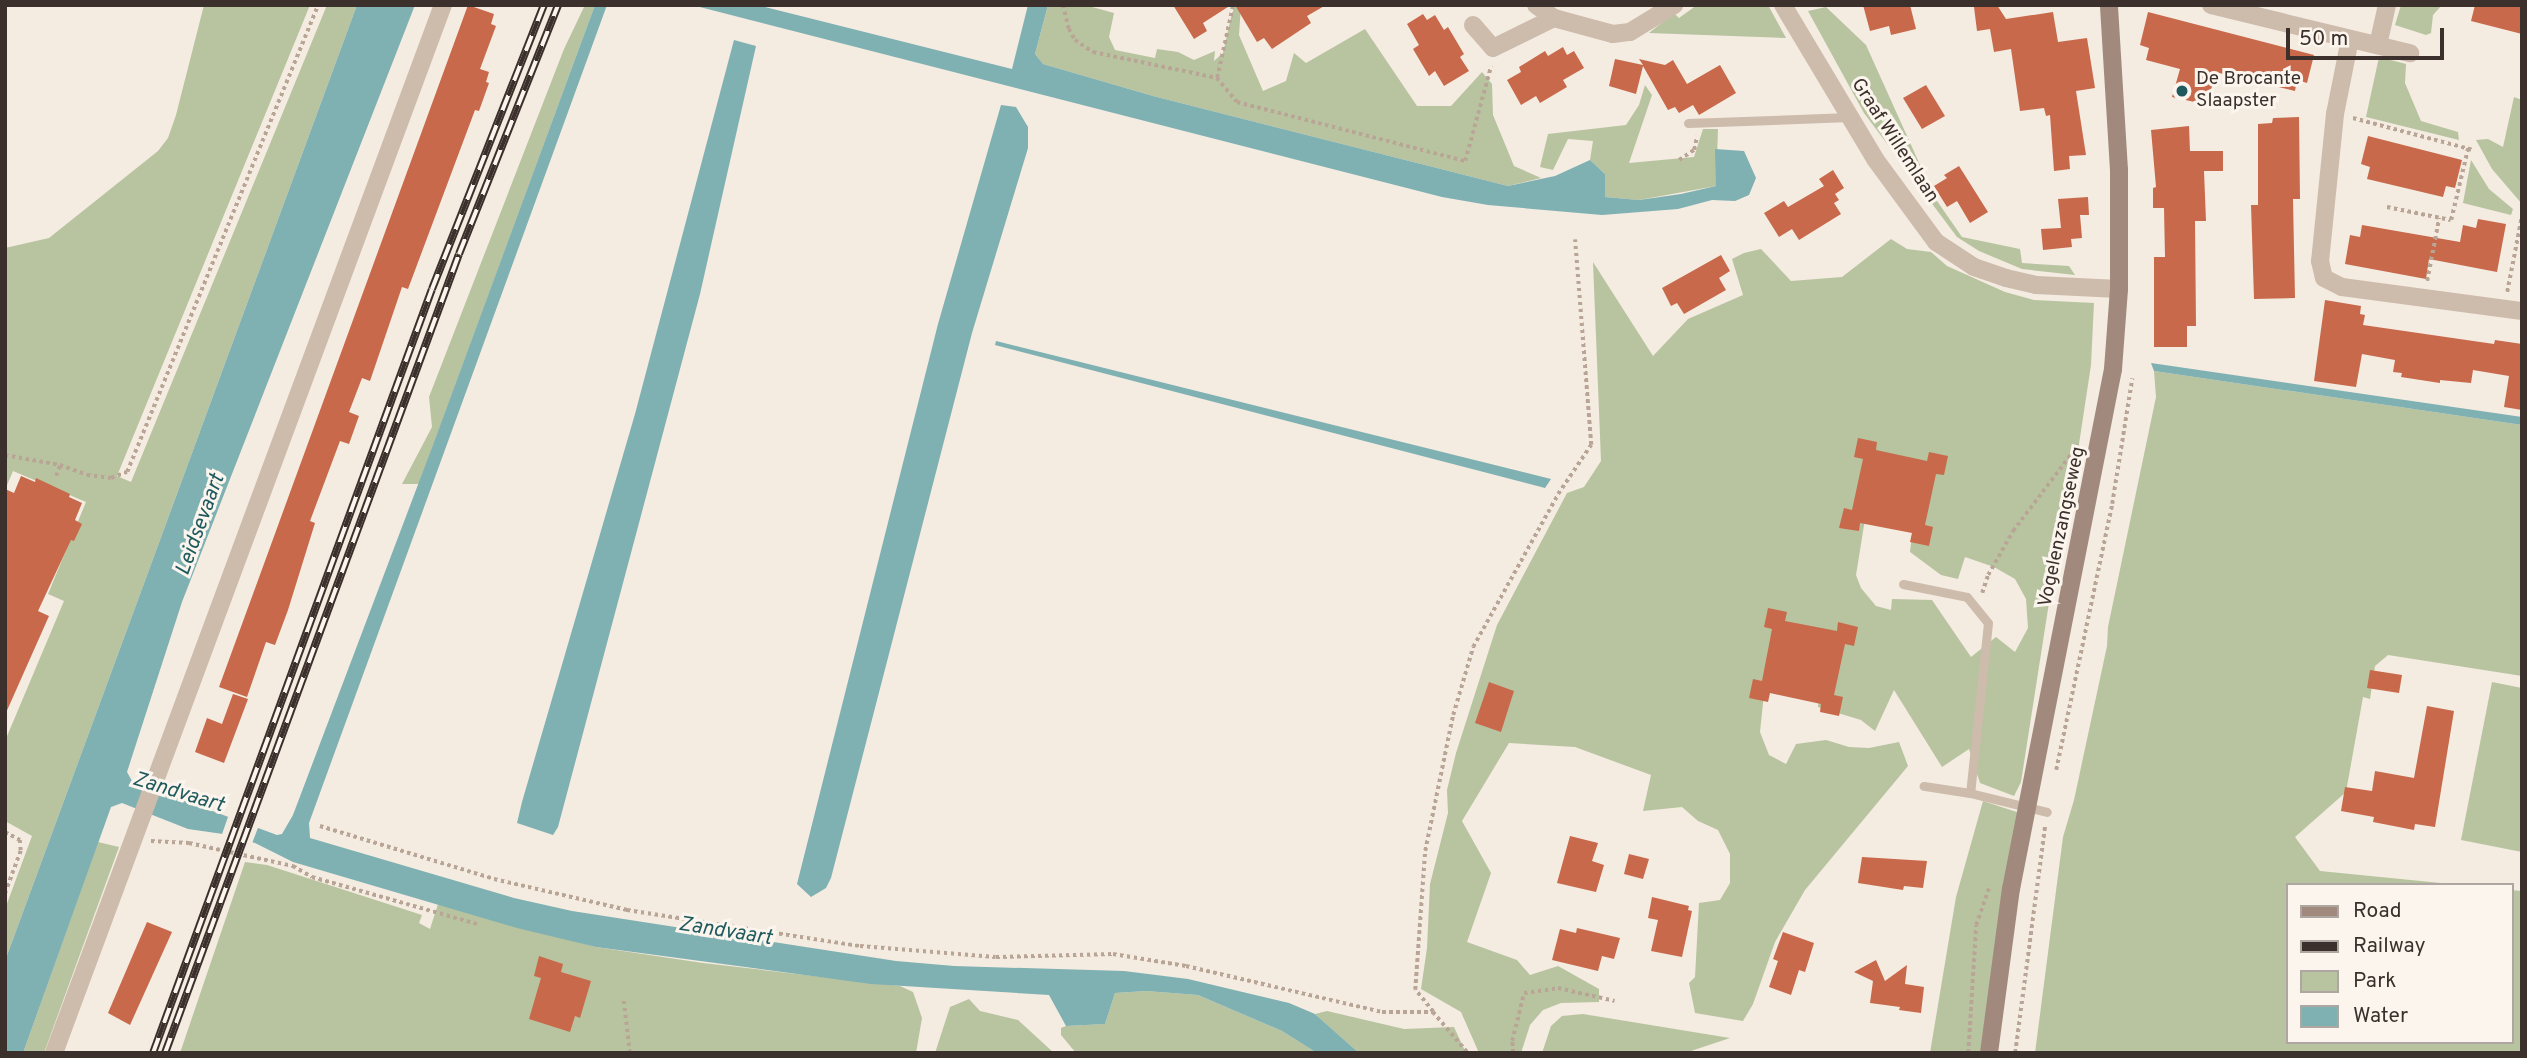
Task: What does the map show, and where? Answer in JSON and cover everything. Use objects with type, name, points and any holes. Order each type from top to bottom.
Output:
[{"type":"main road","name":"Vogelenzangseweg","points":[[1989,1053],[2011,890],[2026,807],[2107,412],[2119,289],[2119,170],[2109,5]]},
{"type":"street","points":[[54,1053],[443,5]]},
{"type":"street","points":[[1536,5],[1554,18],[1621,34],[1674,5]]},
{"type":"street","name":"Graaf Willemlaan","points":[[1783,5],[1875,159],[1936,242],[1953,255],[1985,270],[2026,282],[2119,289]]},
{"type":"street","points":[[2211,5],[2252,10],[2350,39],[2410,53]]},
{"type":"street","points":[[2378,45],[2387,5]]},
{"type":"street","points":[[1472,25],[1493,48],[1554,18]]},
{"type":"street","points":[[2350,39],[2335,114],[2320,261],[2324,278],[2342,287],[2513,310]]},
{"type":"lane","points":[[1691,122],[1768,122],[1852,117]]},
{"type":"lane","points":[[1903,584],[1967,597],[1988,623],[1970,793]]},
{"type":"lane","points":[[1924,786],[1970,793],[2047,812]]},
{"type":"path","points":[[5,455],[60,465],[87,475],[111,478],[127,472],[318,5]]},
{"type":"path","points":[[1063,5],[1069,29],[1075,40],[1093,52],[1217,78],[1237,102],[1465,160],[1493,48]]},
{"type":"path","points":[[1217,78],[1233,5]]},
{"type":"path","points":[[2335,114],[2470,149],[2451,220],[2387,207]]},
{"type":"path","points":[[1679,160],[1694,150],[1698,138],[1691,122]]},
{"type":"path","points":[[2513,310],[2522,215]]},
{"type":"path","points":[[2424,298],[2439,218]]},
{"type":"path","points":[[1468,1053],[1415,990],[1424,865],[1453,716],[1473,647],[1558,494],[1591,445],[1575,240]]},
{"type":"path","points":[[2056,773],[2112,504],[2133,371]]},
{"type":"path","points":[[1976,608],[1988,575],[2013,531],[2082,437]]},
{"type":"path","points":[[56,476],[60,465]]},
{"type":"path","points":[[2015,1053],[2047,812]]},
{"type":"path","points":[[320,826],[494,879],[627,910],[860,946],[996,957],[1113,954],[1186,966],[1382,1012],[1433,1012]]},
{"type":"path","points":[[5,832],[20,840],[21,850],[5,894]]},
{"type":"path","points":[[136,835],[189,843],[293,866],[312,877],[480,925]]},
{"type":"path","points":[[1513,1053],[1512,1041],[1524,993],[1558,988],[1615,1001]]},
{"type":"path","points":[[624,1002],[629,1023],[630,1053]]},
{"type":"green space","points":[[204,5],[310,5],[117,476],[131,482],[327,5],[357,5],[5,961],[5,909],[32,836],[5,821],[5,741],[64,601],[48,594],[86,502],[13,471],[5,490],[5,248],[49,238],[158,151],[168,138],[176,115]]},
{"type":"green space","points":[[585,5],[595,5],[419,484],[402,484],[432,427],[429,397],[564,49]]},
{"type":"green space","points":[[1048,5],[1085,5],[1114,13],[1109,37],[1115,50],[1155,58],[1157,49],[1178,52],[1194,60],[1215,51],[1214,61],[1223,53],[1232,13],[1236,5],[1241,5],[1239,35],[1263,91],[1286,81],[1294,53],[1306,63],[1365,29],[1417,106],[1451,106],[1482,72],[1492,84],[1493,115],[1514,166],[1541,178],[1508,186],[1153,96],[1043,64],[1035,54]]},
{"type":"green space","points":[[1697,5],[1768,5],[1786,38],[1649,33],[1674,13],[1679,18]]},
{"type":"green space","points":[[2401,5],[2442,5],[2433,15],[2431,33],[2426,35],[2395,25]]},
{"type":"green space","points":[[1826,7],[1866,45],[1935,198],[1962,237],[2020,249],[2022,263],[2069,266],[2075,275],[2022,269],[1979,251],[1957,237],[1864,113],[1808,11]]},
{"type":"green space","points":[[2379,57],[2406,64],[2405,83],[2421,121],[2458,132],[2459,140],[2366,117]]},
{"type":"green space","points":[[1645,85],[1652,95],[1629,163],[1694,157],[1703,129],[1718,129],[1716,186],[1639,200],[1605,197],[1605,174],[1590,160],[1593,141],[1568,139],[1553,170],[1540,167],[1548,134],[1626,125],[1639,105]]},
{"type":"green space","points":[[2514,97],[2522,100],[2522,204],[2492,169],[2476,140],[2488,139],[2503,147]]},
{"type":"green space","points":[[2471,160],[2489,189],[2513,209],[2511,215],[2463,203]]},
{"type":"green space","points":[[1891,239],[1907,249],[1931,252],[1947,266],[2005,292],[2034,300],[2094,303],[2091,365],[2074,477],[2053,577],[2021,782],[2014,796],[1980,783],[1969,749],[1942,767],[1894,690],[1875,731],[1861,720],[1818,707],[1819,696],[1765,684],[1760,732],[1769,755],[1786,764],[1796,744],[1826,740],[1849,747],[1869,748],[1899,742],[1908,766],[1805,890],[1775,942],[1753,1004],[1743,1021],[1695,1013],[1689,983],[1695,977],[1699,903],[1720,900],[1730,883],[1730,854],[1718,830],[1698,821],[1682,807],[1643,811],[1651,775],[1575,747],[1509,743],[1462,821],[1491,873],[1467,942],[1517,960],[1530,975],[1558,966],[1599,989],[1599,1002],[1561,1003],[1543,1010],[1530,1025],[1521,1053],[1479,1053],[1461,1012],[1421,989],[1427,948],[1430,884],[1448,813],[1447,790],[1456,753],[1497,625],[1567,493],[1584,487],[1601,461],[1593,262],[1653,356],[1688,319],[1743,295],[1732,259],[1744,253],[1761,249],[1791,281],[1842,277]],"holes":[[[1866,513],[1913,525],[1910,552],[1941,575],[1958,579],[1965,557],[1994,567],[2015,579],[2026,599],[2028,628],[2015,652],[1996,637],[1971,657],[1932,600],[1892,599],[1891,610],[1876,606],[1861,588],[1856,575]]]},
{"type":"green space","points":[[2154,371],[2522,425],[2522,676],[2388,655],[2375,666],[2370,699],[2363,697],[2346,792],[2295,837],[2320,871],[2441,883],[2286,883],[2286,1044],[2513,1044],[2513,890],[2522,891],[2522,1053],[2035,1053],[2063,837],[2074,800],[2107,646],[2108,627],[2156,397]]},
{"type":"green space","points":[[2492,682],[2522,688],[2522,852],[2461,840]]},
{"type":"green space","points":[[1983,801],[2029,816],[1996,1053],[1930,1053],[1956,897]]},
{"type":"green space","points":[[98,842],[119,847],[44,1053],[23,1053]]},
{"type":"green space","points":[[245,862],[267,865],[422,915],[419,923],[430,929],[438,904],[596,947],[703,963],[900,986],[913,992],[922,1018],[916,1053],[180,1053]]},
{"type":"green space","points":[[1146,991],[1198,995],[1282,1031],[1317,1053],[1076,1053],[1061,1035],[1061,1028],[1066,1026],[1105,1024],[1115,993]]},
{"type":"green space","points":[[969,999],[980,1011],[1018,1020],[1054,1053],[935,1053],[950,1007]]},
{"type":"green space","points":[[1327,1011],[1404,1029],[1454,1027],[1466,1053],[1359,1053],[1315,1014]]},
{"type":"green space","points":[[1583,1014],[1730,1038],[1685,1053],[1542,1053],[1551,1026],[1562,1016]]},
{"type":"water","name":"Leidsevaart","points":[[357,5],[415,5],[182,602],[127,772],[132,781],[277,835],[282,834],[293,815],[433,445],[595,5],[607,5],[309,823],[310,838],[514,898],[572,911],[896,961],[954,966],[1124,971],[1188,979],[1289,1003],[1315,1014],[1359,1053],[1317,1053],[1282,1031],[1198,995],[1146,991],[1115,993],[1105,1024],[1066,1026],[1049,995],[871,984],[596,947],[517,928],[293,862],[255,843],[223,834],[188,829],[122,803],[111,807],[23,1053],[5,1053],[5,961]]},
{"type":"water","points":[[692,5],[757,5],[1012,69],[1028,5],[1048,5],[1035,54],[1043,64],[1153,96],[1508,186],[1555,176],[1590,160],[1605,174],[1605,197],[1639,200],[1681,194],[1716,186],[1715,149],[1744,151],[1756,178],[1749,195],[1735,201],[1712,200],[1678,209],[1602,215],[1488,205],[1442,197]]},
{"type":"water","points":[[734,40],[756,46],[700,294],[558,827],[553,835],[517,823],[635,414]]},
{"type":"water","points":[[1001,105],[1016,107],[1028,127],[1028,148],[972,333],[831,878],[826,888],[811,897],[797,884],[938,324]]},
{"type":"water","points":[[996,341],[1551,479],[1545,488],[995,345]]},
{"type":"water","points":[[2151,363],[2522,417],[2522,425],[2154,371]]},
{"type":"pier","points":[[229,814],[259,825],[251,846],[221,837]]},
{"type":"building","points":[[468,5],[494,14],[491,24],[496,26],[480,69],[489,72],[486,82],[489,83],[479,111],[475,110],[408,289],[402,287],[370,381],[362,378],[349,412],[359,416],[349,444],[340,441],[310,521],[315,523],[288,610],[275,645],[266,642],[247,697],[219,687]]},
{"type":"building","points":[[1173,5],[1231,5],[1203,23],[1207,31],[1194,39]]},
{"type":"building","points":[[1235,5],[1326,5],[1307,16],[1311,23],[1272,49],[1264,38],[1257,42]]},
{"type":"building","points":[[1863,5],[1910,5],[1916,29],[1891,35],[1889,26],[1870,31]]},
{"type":"building","points":[[1997,5],[2006,19],[2053,12],[2058,42],[2087,38],[2095,88],[2076,91],[2086,155],[2069,156],[2070,169],[2054,171],[2050,115],[2046,116],[2044,108],[2020,111],[2011,49],[1994,52],[1990,29],[1977,31],[1974,7]]},
{"type":"building","points":[[2475,5],[2522,5],[2522,34],[2471,21]]},
{"type":"building","points":[[2148,12],[2314,55],[2307,83],[2297,80],[2295,91],[2215,72],[2208,105],[2172,97],[2180,69],[2146,60],[2149,48],[2140,45]]},
{"type":"building","points":[[1423,14],[1427,20],[1435,15],[1444,30],[1448,27],[1464,54],[1460,57],[1469,71],[1444,86],[1435,71],[1429,76],[1413,49],[1419,45],[1407,24]]},
{"type":"building","points":[[1563,47],[1567,55],[1574,51],[1584,68],[1563,80],[1567,87],[1540,103],[1536,96],[1521,105],[1507,80],[1521,72],[1519,67],[1545,51],[1548,56]]},
{"type":"building","points":[[1615,59],[1643,65],[1639,59],[1665,65],[1673,60],[1687,84],[1720,65],[1736,93],[1699,115],[1693,105],[1679,113],[1675,107],[1668,110],[1643,66],[1636,94],[1609,86]]},
{"type":"building","points":[[1926,85],[1945,116],[1922,129],[1903,98]]},
{"type":"building","points":[[2299,117],[2300,199],[2293,199],[2295,298],[2254,299],[2251,205],[2258,205],[2258,124],[2272,123],[2273,118]]},
{"type":"building","points":[[2189,126],[2190,151],[2223,151],[2223,171],[2204,171],[2206,221],[2195,221],[2196,326],[2187,326],[2187,347],[2154,347],[2154,257],[2165,257],[2164,208],[2153,208],[2153,188],[2156,187],[2151,130]]},
{"type":"building","points":[[2368,136],[2462,160],[2455,188],[2446,186],[2443,197],[2367,179],[2370,167],[2361,164]]},
{"type":"building","points":[[1959,166],[1988,212],[1970,223],[1957,201],[1947,207],[1934,186],[1947,178],[1944,175]]},
{"type":"building","points":[[1833,170],[1844,188],[1835,194],[1839,200],[1834,203],[1841,214],[1799,240],[1792,229],[1779,237],[1764,213],[1784,201],[1788,207],[1824,186],[1819,179]]},
{"type":"building","points":[[2088,197],[2089,215],[2080,215],[2082,238],[2071,239],[2072,247],[2043,250],[2041,229],[2061,228],[2058,199]]},
{"type":"building","points":[[2478,219],[2506,224],[2497,272],[2429,259],[2426,279],[2345,264],[2350,235],[2360,237],[2362,225],[2460,242],[2463,225],[2476,228]]},
{"type":"building","points":[[1721,255],[1730,271],[1719,278],[1726,290],[1684,314],[1677,303],[1671,306],[1662,288]]},
{"type":"building","points":[[2325,300],[2361,306],[2360,314],[2365,315],[2363,325],[2494,344],[2495,340],[2522,344],[2522,410],[2504,407],[2509,376],[2473,370],[2471,383],[2440,380],[2440,383],[2401,377],[2402,373],[2393,372],[2395,360],[2362,354],[2356,387],[2314,381]]},
{"type":"building","points":[[1858,438],[1877,442],[1876,450],[1927,461],[1929,452],[1948,456],[1944,475],[1936,474],[1925,525],[1933,527],[1929,546],[1910,542],[1912,533],[1860,523],[1859,531],[1839,528],[1844,508],[1852,510],[1863,459],[1854,457]]},
{"type":"building","points":[[21,476],[35,482],[36,478],[70,494],[69,497],[82,503],[75,520],[82,524],[74,541],[71,540],[38,611],[49,616],[5,715],[5,489],[14,493]]},
{"type":"building","points":[[1768,608],[1787,612],[1785,621],[1837,631],[1838,622],[1858,627],[1854,646],[1845,644],[1834,695],[1843,697],[1839,716],[1820,712],[1821,704],[1770,693],[1768,702],[1749,698],[1753,679],[1762,681],[1772,629],[1764,627]]},
{"type":"building","points":[[2370,670],[2402,675],[2399,693],[2367,688]]},
{"type":"building","points":[[1489,682],[1514,691],[1501,732],[1475,723]]},
{"type":"building","points":[[233,694],[248,699],[224,763],[195,752],[207,718],[222,724]]},
{"type":"building","points":[[2427,706],[2454,711],[2435,827],[2415,824],[2414,830],[2373,822],[2374,817],[2341,811],[2345,787],[2372,791],[2375,771],[2414,778]]},
{"type":"building","points":[[1570,836],[1598,843],[1592,861],[1604,865],[1596,892],[1557,883]]},
{"type":"building","points":[[1629,854],[1649,859],[1643,879],[1624,874]]},
{"type":"building","points":[[1862,857],[1927,861],[1923,888],[1904,886],[1903,890],[1858,883]]},
{"type":"building","points":[[1652,897],[1689,906],[1688,910],[1692,911],[1682,957],[1651,951],[1658,920],[1648,918]]},
{"type":"building","points":[[147,922],[172,932],[130,1025],[108,1013]]},
{"type":"building","points":[[1577,928],[1620,938],[1614,959],[1602,956],[1598,971],[1552,960],[1560,929],[1576,933]]},
{"type":"building","points":[[1783,932],[1814,943],[1805,972],[1799,970],[1791,995],[1769,987],[1778,961],[1773,959]]},
{"type":"building","points":[[539,956],[563,964],[561,972],[591,981],[580,1018],[575,1016],[570,1032],[529,1019],[541,978],[534,976]]},
{"type":"building","points":[[1876,960],[1885,981],[1907,965],[1905,984],[1924,987],[1921,1013],[1870,1003],[1873,981],[1854,972]]},
{"type":"railway","points":[[153,1053],[432,289],[544,5]]},
{"type":"railway","points":[[165,1053],[459,254],[558,5]]},
{"type":"place","name":"De Brocante Slaapster","points":[[2182,91]]},
{"type":"water label","name":"Zandvaart","points":[[178,793]]},
{"type":"water label","name":"Zandvaart","points":[[725,932]]}]
